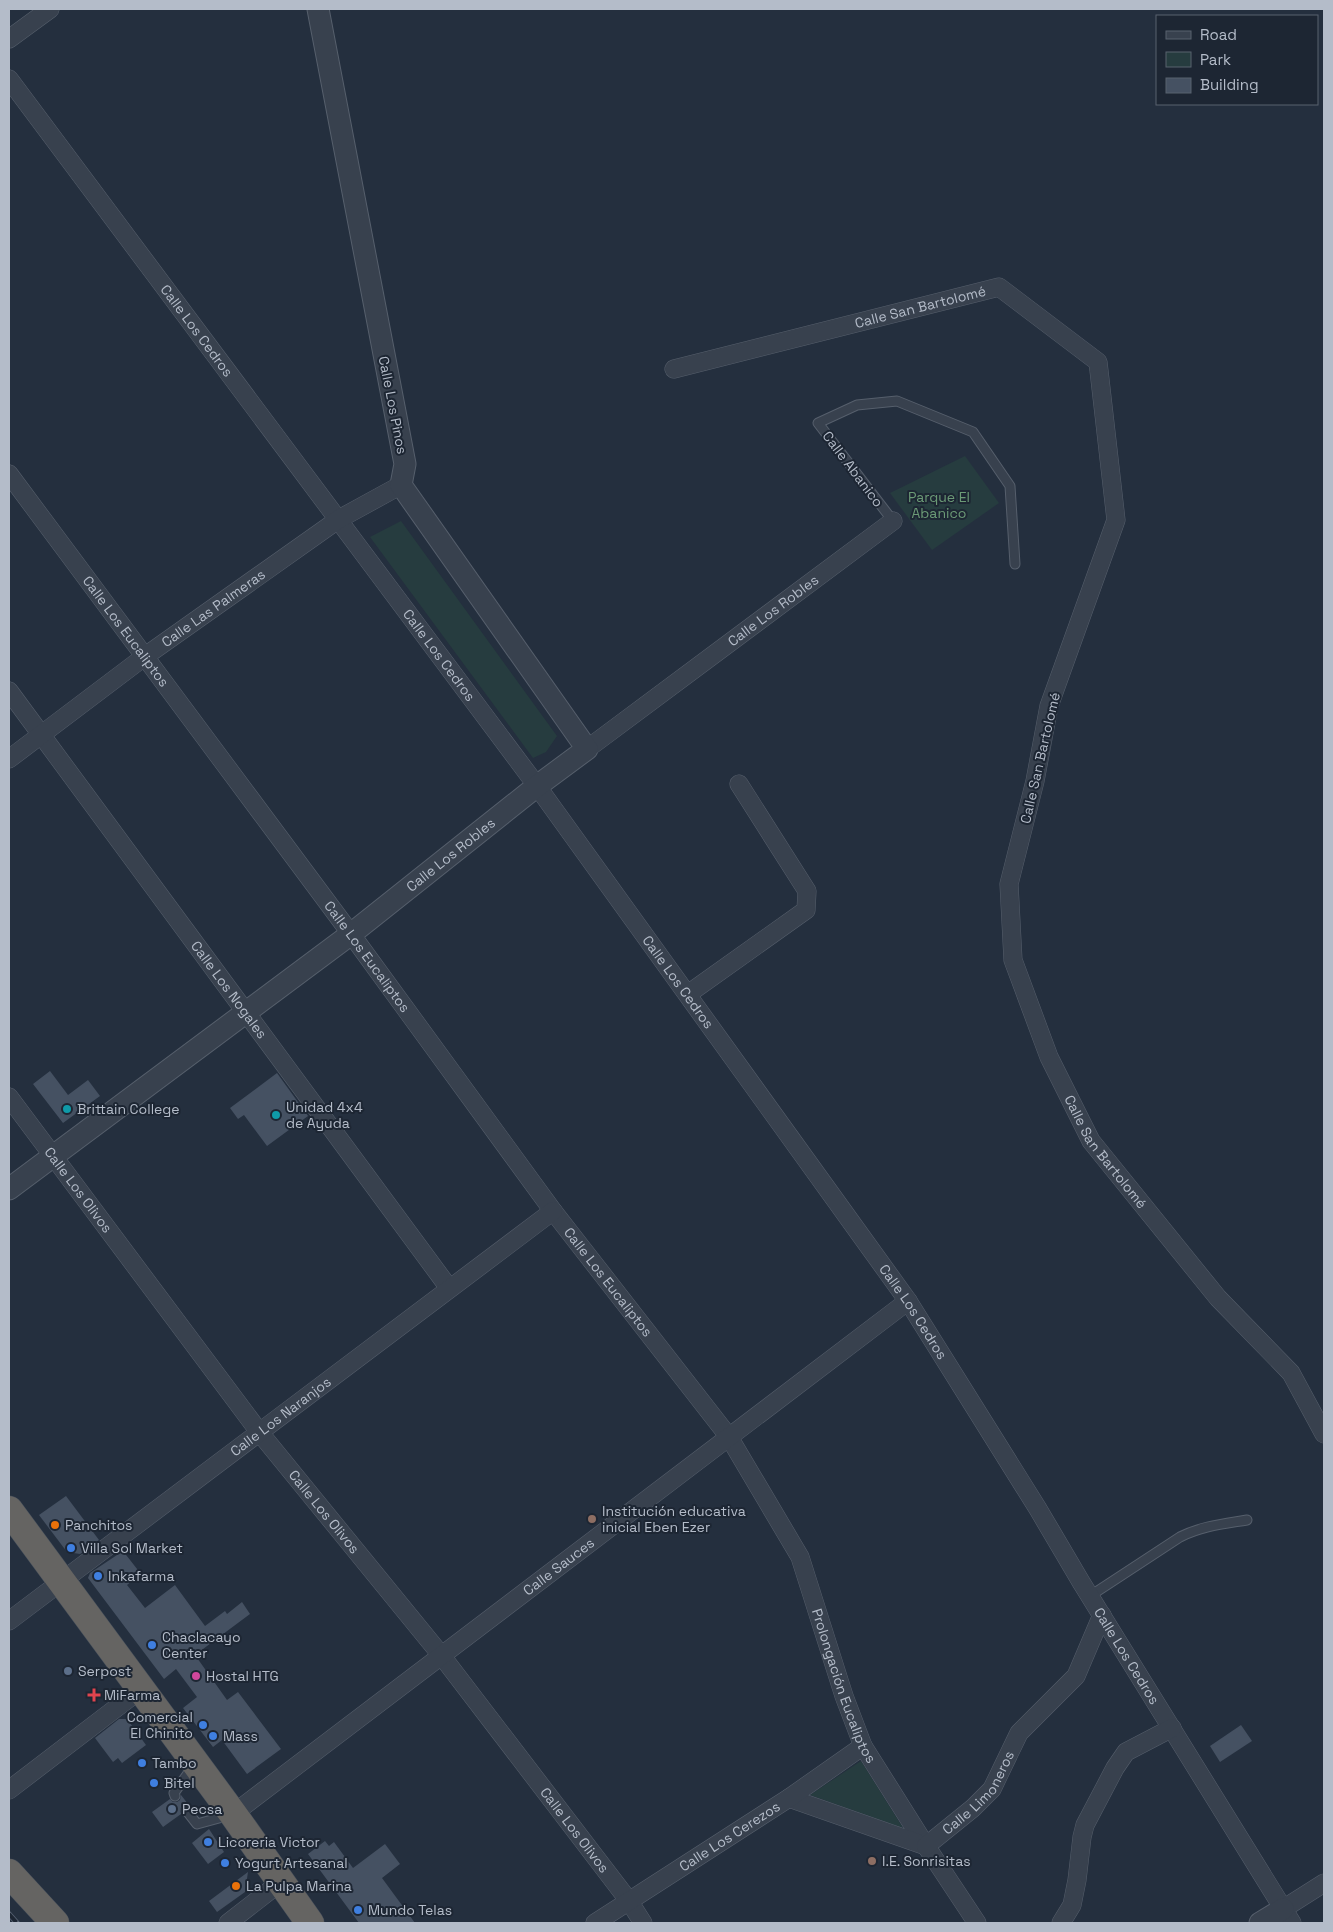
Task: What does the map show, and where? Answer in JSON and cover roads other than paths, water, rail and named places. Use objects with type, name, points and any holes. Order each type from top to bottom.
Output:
[{"type":"highway","points":[[9,1510],[234,1814],[310,1923]]},
{"type":"highway","points":[[9,1873],[55,1923]]},
{"type":"street","points":[[9,39],[50,9]]},
{"type":"street","name":"Calle Los Pinos","points":[[318,9],[405,464],[401,485]]},
{"type":"street","name":"Calle Los Cedros","points":[[9,79],[538,786],[908,1301],[1038,1509],[1287,1916]]},
{"type":"street","name":"Calle San Bartolomé","points":[[674,369],[998,287],[1098,362],[1116,520],[1049,706],[1035,781],[1009,884],[1013,960],[1049,1057],[1090,1142],[1218,1298],[1291,1373],[1324,1434]]},
{"type":"street","name":"Calle Los Eucaliptos","points":[[9,474],[351,934],[553,1211],[728,1437]]},
{"type":"street","points":[[401,485],[587,749]]},
{"type":"street","name":"Calle Las Palmeras","points":[[9,759],[144,657],[339,519],[401,485]]},
{"type":"street","name":"Calle Los Robles","points":[[9,1189],[351,934],[538,786],[892,521]]},
{"type":"street","name":"Calle Los Nogales","points":[[9,690],[449,1288]]},
{"type":"street","points":[[688,994],[806,910],[807,891],[739,784]]},
{"type":"street","name":"Calle Los Olivos","points":[[9,1097],[260,1432],[441,1655],[629,1901],[643,1923]]},
{"type":"street","name":"Calle Los Naranjos","points":[[9,1621],[553,1211]]},
{"type":"street","name":"Calle Sauces","points":[[234,1814],[908,1301]]},
{"type":"street","name":"Prolongación Eucaliptos","points":[[728,1437],[800,1557],[862,1746],[977,1923]]},
{"type":"street","name":"Calle Limoneros","points":[[926,1846],[973,1808],[992,1789],[1019,1733],[1076,1676],[1102,1615]]},
{"type":"street","points":[[9,1790],[141,1689]]},
{"type":"street","points":[[1061,1923],[1072,1905],[1085,1826],[1115,1768],[1126,1752],[1172,1728]]},
{"type":"street","name":"Calle Los Cerezos","points":[[595,1923],[789,1798],[862,1746]]},
{"type":"street","points":[[789,1798],[926,1846]]},
{"type":"street","points":[[228,1923],[282,1881]]},
{"type":"street","points":[[1260,1923],[1287,1916],[1324,1883]]},
{"type":"lane","name":"Calle Abanico","points":[[892,521],[818,423],[857,405],[897,400],[972,432],[1010,486],[1015,564]]},
{"type":"lane","points":[[1090,1596],[1185,1534],[1200,1527],[1247,1520]]},
{"type":"lane","points":[[175,1796],[174,1793],[195,1763]]},
{"type":"lane","points":[[186,1810],[197,1824],[234,1814]]},
{"type":"railway","points":[[9,1914],[17,1923]]},
{"type":"place","name":"Brittain College","points":[[67,1109]]},
{"type":"place","name":"Unidad 4x4 de Ayuda","points":[[276,1115]]},
{"type":"place","name":"Institución educativa inicial Eben Ezer","points":[[592,1519]]},
{"type":"place","name":"Panchitos","points":[[55,1525]]},
{"type":"place","name":"Villa Sol Market","points":[[71,1548]]},
{"type":"place","name":"Inkafarma","points":[[98,1576]]},
{"type":"place","name":"Chaclacayo Center","points":[[152,1645]]},
{"type":"place","name":"Serpost","points":[[68,1671]]},
{"type":"place","name":"Hostal HTG","points":[[196,1676]]},
{"type":"place","name":"MiFarma","points":[[94,1695]]},
{"type":"place","name":"Comercial El Chinito","points":[[203,1725]]},
{"type":"place","name":"Mass","points":[[213,1736]]},
{"type":"place","name":"Tambo","points":[[142,1763]]},
{"type":"place","name":"Bitel","points":[[154,1783]]},
{"type":"place","name":"Pecsa","points":[[172,1809]]},
{"type":"place","name":"Licoreria Victor","points":[[208,1842]]},
{"type":"place","name":"I.E. Sonrisitas","points":[[872,1861]]},
{"type":"place","name":"Yogurt Artesanal","points":[[225,1863]]},
{"type":"place","name":"La Pulpa Marina","points":[[236,1886]]},
{"type":"place","name":"Mundo Telas","points":[[358,1910]]},
{"type":"park label","name":"Parque El Abanico","points":[[939,506]]}]
